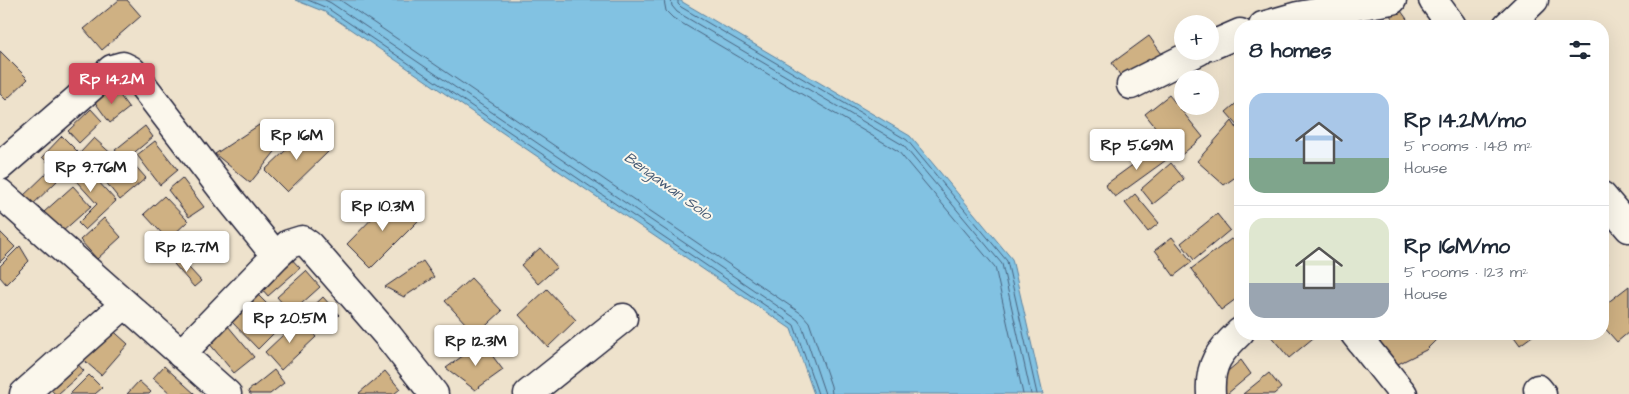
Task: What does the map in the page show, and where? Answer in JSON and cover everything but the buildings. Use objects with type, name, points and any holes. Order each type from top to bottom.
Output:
[{"type":"street","points":[[1284,20],[1392,0]]},
{"type":"street","points":[[1433,0],[1448,20]]},
{"type":"street","points":[[1513,20],[1534,0]]},
{"type":"street","points":[[1219,42],[1234,36]]},
{"type":"street","points":[[1131,85],[1181,60]]},
{"type":"street","points":[[0,166],[104,74],[112,69],[123,66],[131,70],[276,256]]},
{"type":"street","points":[[0,194],[227,394]]},
{"type":"street","points":[[1609,207],[1629,228]]},
{"type":"street","points":[[181,354],[276,256],[293,241],[302,240],[309,245],[389,337],[434,394]]},
{"type":"street","points":[[24,394],[125,304]]},
{"type":"street","points":[[528,394],[623,318]]},
{"type":"street","points":[[1211,394],[1210,377],[1214,363],[1234,338]]},
{"type":"street","points":[[1361,340],[1403,394]]},
{"type":"water","name":"Bengawan Solo","points":[[295,0],[679,0],[910,136],[1012,259],[1043,394],[814,394],[791,329],[325,12]]}]
